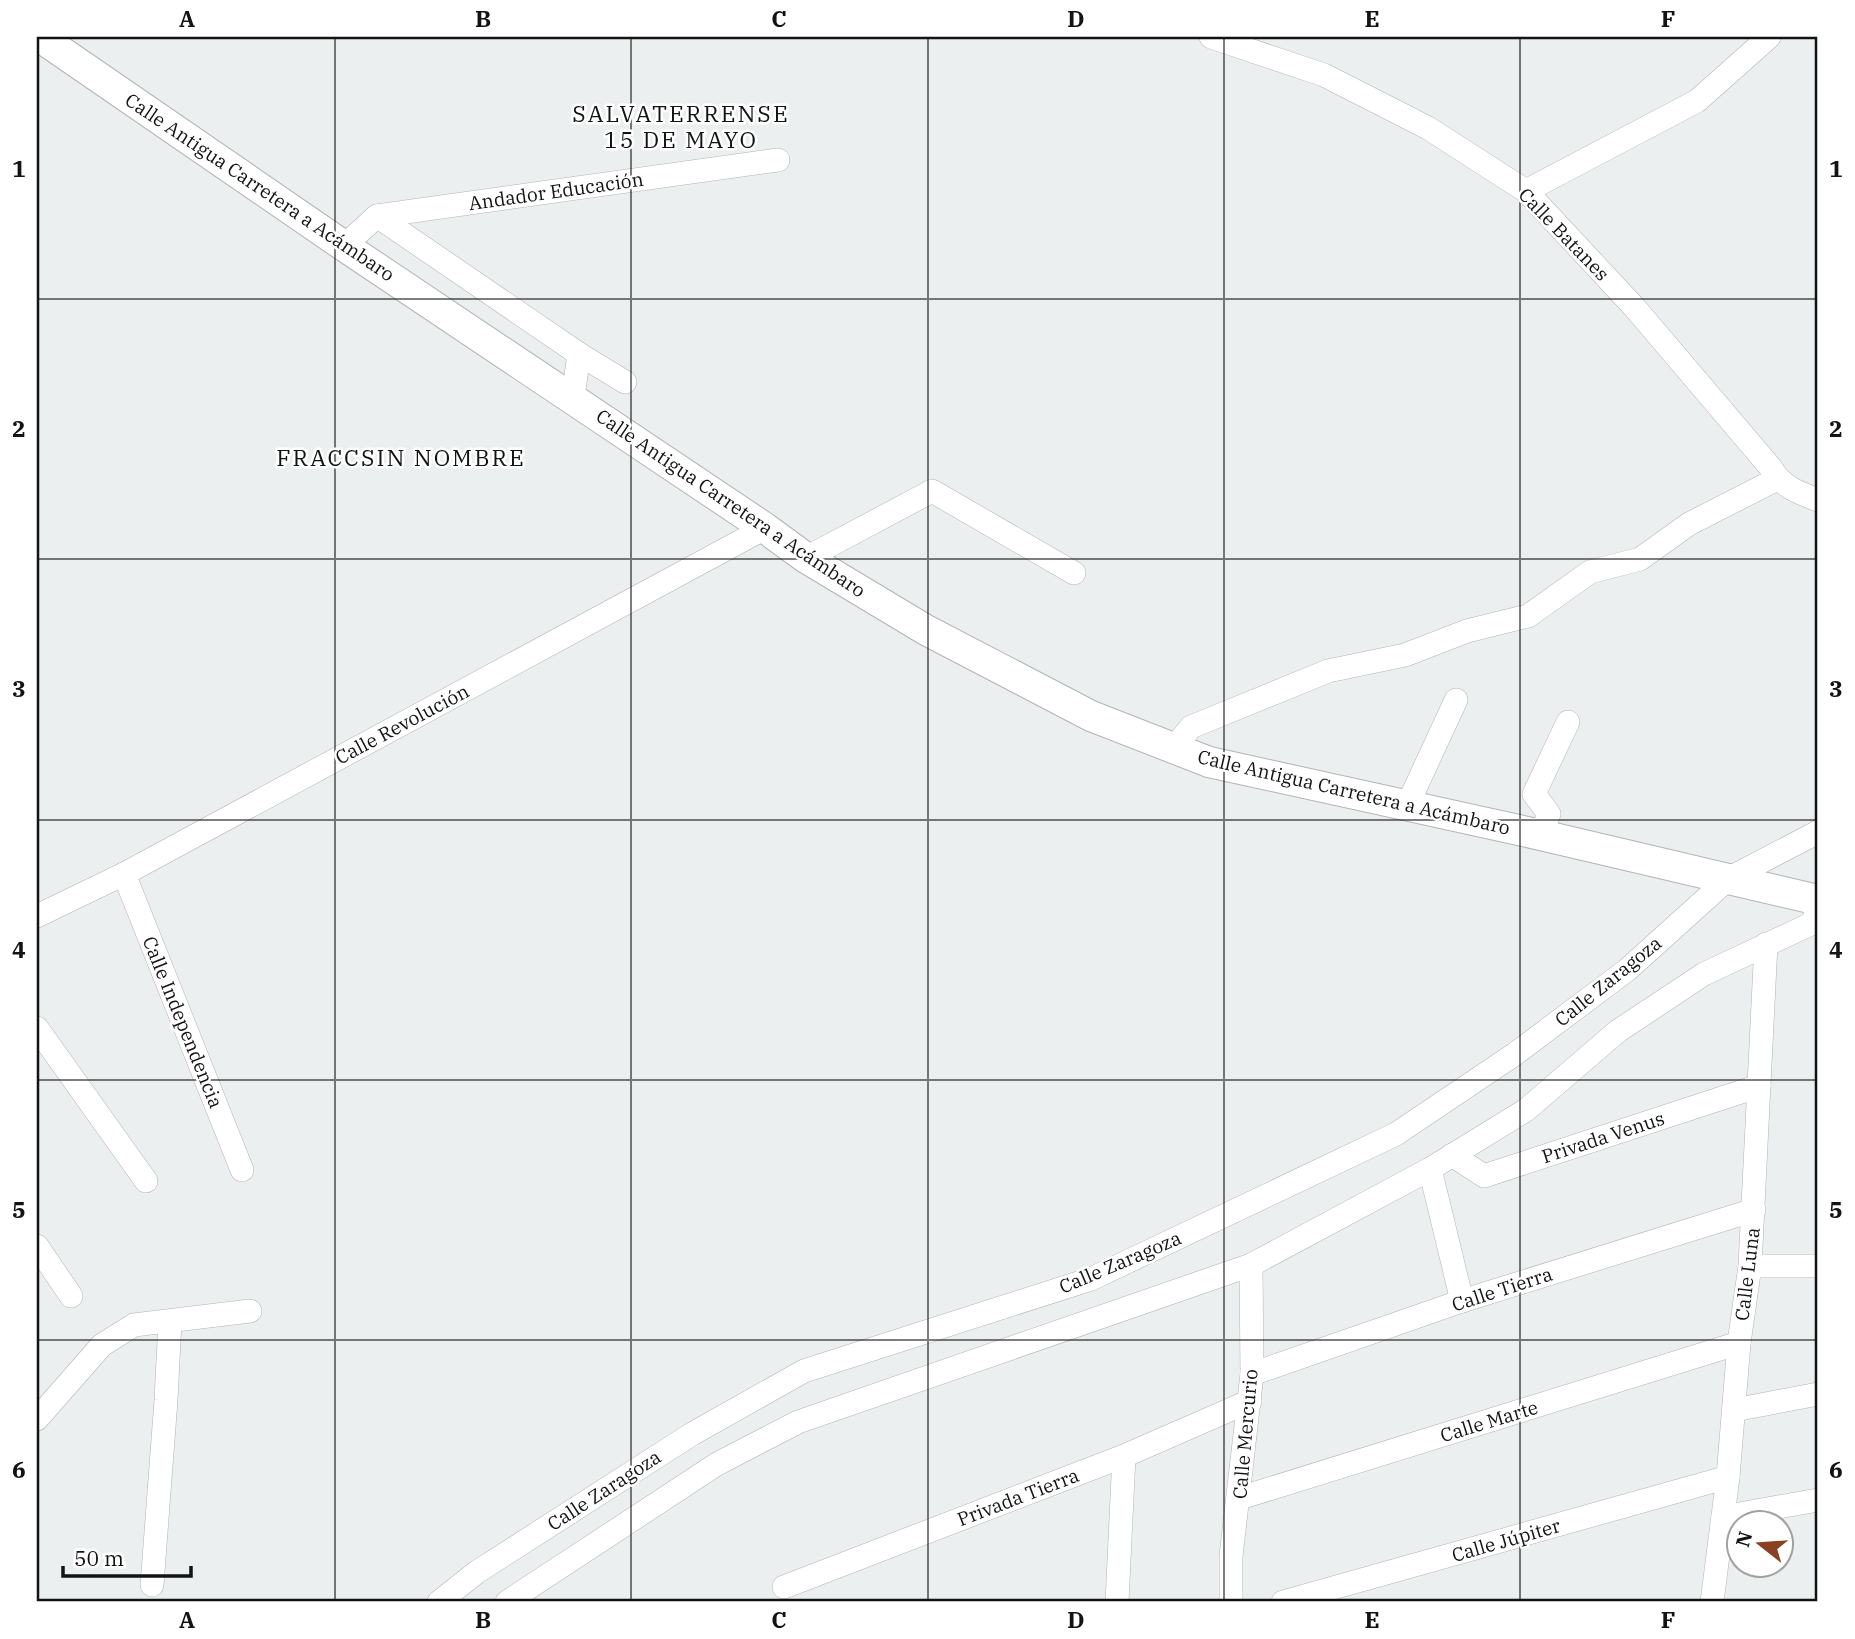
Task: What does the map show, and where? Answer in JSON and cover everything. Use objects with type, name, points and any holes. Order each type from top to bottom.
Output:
[{"type":"main road","name":"Calle Antigua Carretera a Acámbaro","points":[[40,37],[806,558],[926,630],[1091,716],[1209,762],[1541,835],[1818,901]]},
{"type":"street","name":"Calle Batanes","points":[[1211,37],[1324,75],[1428,128],[1526,191],[1635,308],[1771,468],[1777,479]]},
{"type":"street","points":[[1526,191],[1697,102],[1769,37]]},
{"type":"street","name":"Andador Educación","points":[[377,216],[778,160]]},
{"type":"street","points":[[344,246],[377,216],[579,354],[625,382]]},
{"type":"street","points":[[573,397],[579,354]]},
{"type":"street","points":[[1173,749],[1191,727],[1328,671],[1405,655],[1467,631],[1528,616],[1590,572],[1640,559],[1689,524],[1777,479],[1794,491],[1818,500]]},
{"type":"street","points":[[806,558],[932,491],[1074,573]]},
{"type":"street","name":"Calle Revolución","points":[[37,916],[124,874],[765,528]]},
{"type":"street","points":[[1407,806],[1456,700]]},
{"type":"street","points":[[1541,835],[1549,814],[1534,794],[1568,722]]},
{"type":"street","name":"Calle Zaragoza","points":[[439,1602],[477,1572],[692,1434],[804,1371],[1091,1279],[1396,1134],[1515,1054],[1628,970],[1728,879],[1818,832]]},
{"type":"street","name":"Calle Independencia","points":[[124,874],[242,1170]]},
{"type":"street","points":[[507,1602],[717,1464],[797,1422],[1251,1265],[1430,1170],[1526,1110],[1618,1031],[1704,974],[1813,923],[1818,901]]},
{"type":"street","name":"Calle Luna","points":[[1712,1602],[1728,1477],[1739,1343],[1750,1266],[1766,944]]},
{"type":"street","points":[[37,1028],[146,1181]]},
{"type":"street","name":"Privada Venus","points":[[1452,1156],[1484,1176],[1759,1086]]},
{"type":"street","points":[[1430,1170],[1462,1301]]},
{"type":"street","name":"Calle Tierra","points":[[1252,1374],[1462,1301],[1754,1210]]},
{"type":"street","points":[[37,1246],[71,1296]]},
{"type":"street","name":"Calle Mercurio","points":[[1231,1602],[1231,1556],[1240,1498],[1252,1374],[1251,1265]]},
{"type":"street","points":[[1750,1266],[1818,1266]]},
{"type":"street","points":[[37,1419],[102,1345],[134,1325],[250,1311]]},
{"type":"street","points":[[152,1585],[170,1321]]},
{"type":"street","name":"Calle Marte","points":[[1240,1498],[1739,1343]]},
{"type":"street","points":[[1734,1410],[1818,1394]]},
{"type":"street","name":"Privada Tierra","points":[[784,1587],[1124,1456],[1250,1401]]},
{"type":"street","points":[[1117,1602],[1124,1456]]},
{"type":"street","name":"Calle Júpiter","points":[[1283,1602],[1728,1477]]},
{"type":"street","points":[[1723,1517],[1818,1500]]},
{"type":"district","name":"SALVATERRENSE 15 DE MAYO","points":[[681,126]]},
{"type":"district","name":"FRACCSIN NOMBRE","points":[[401,457]]}]
